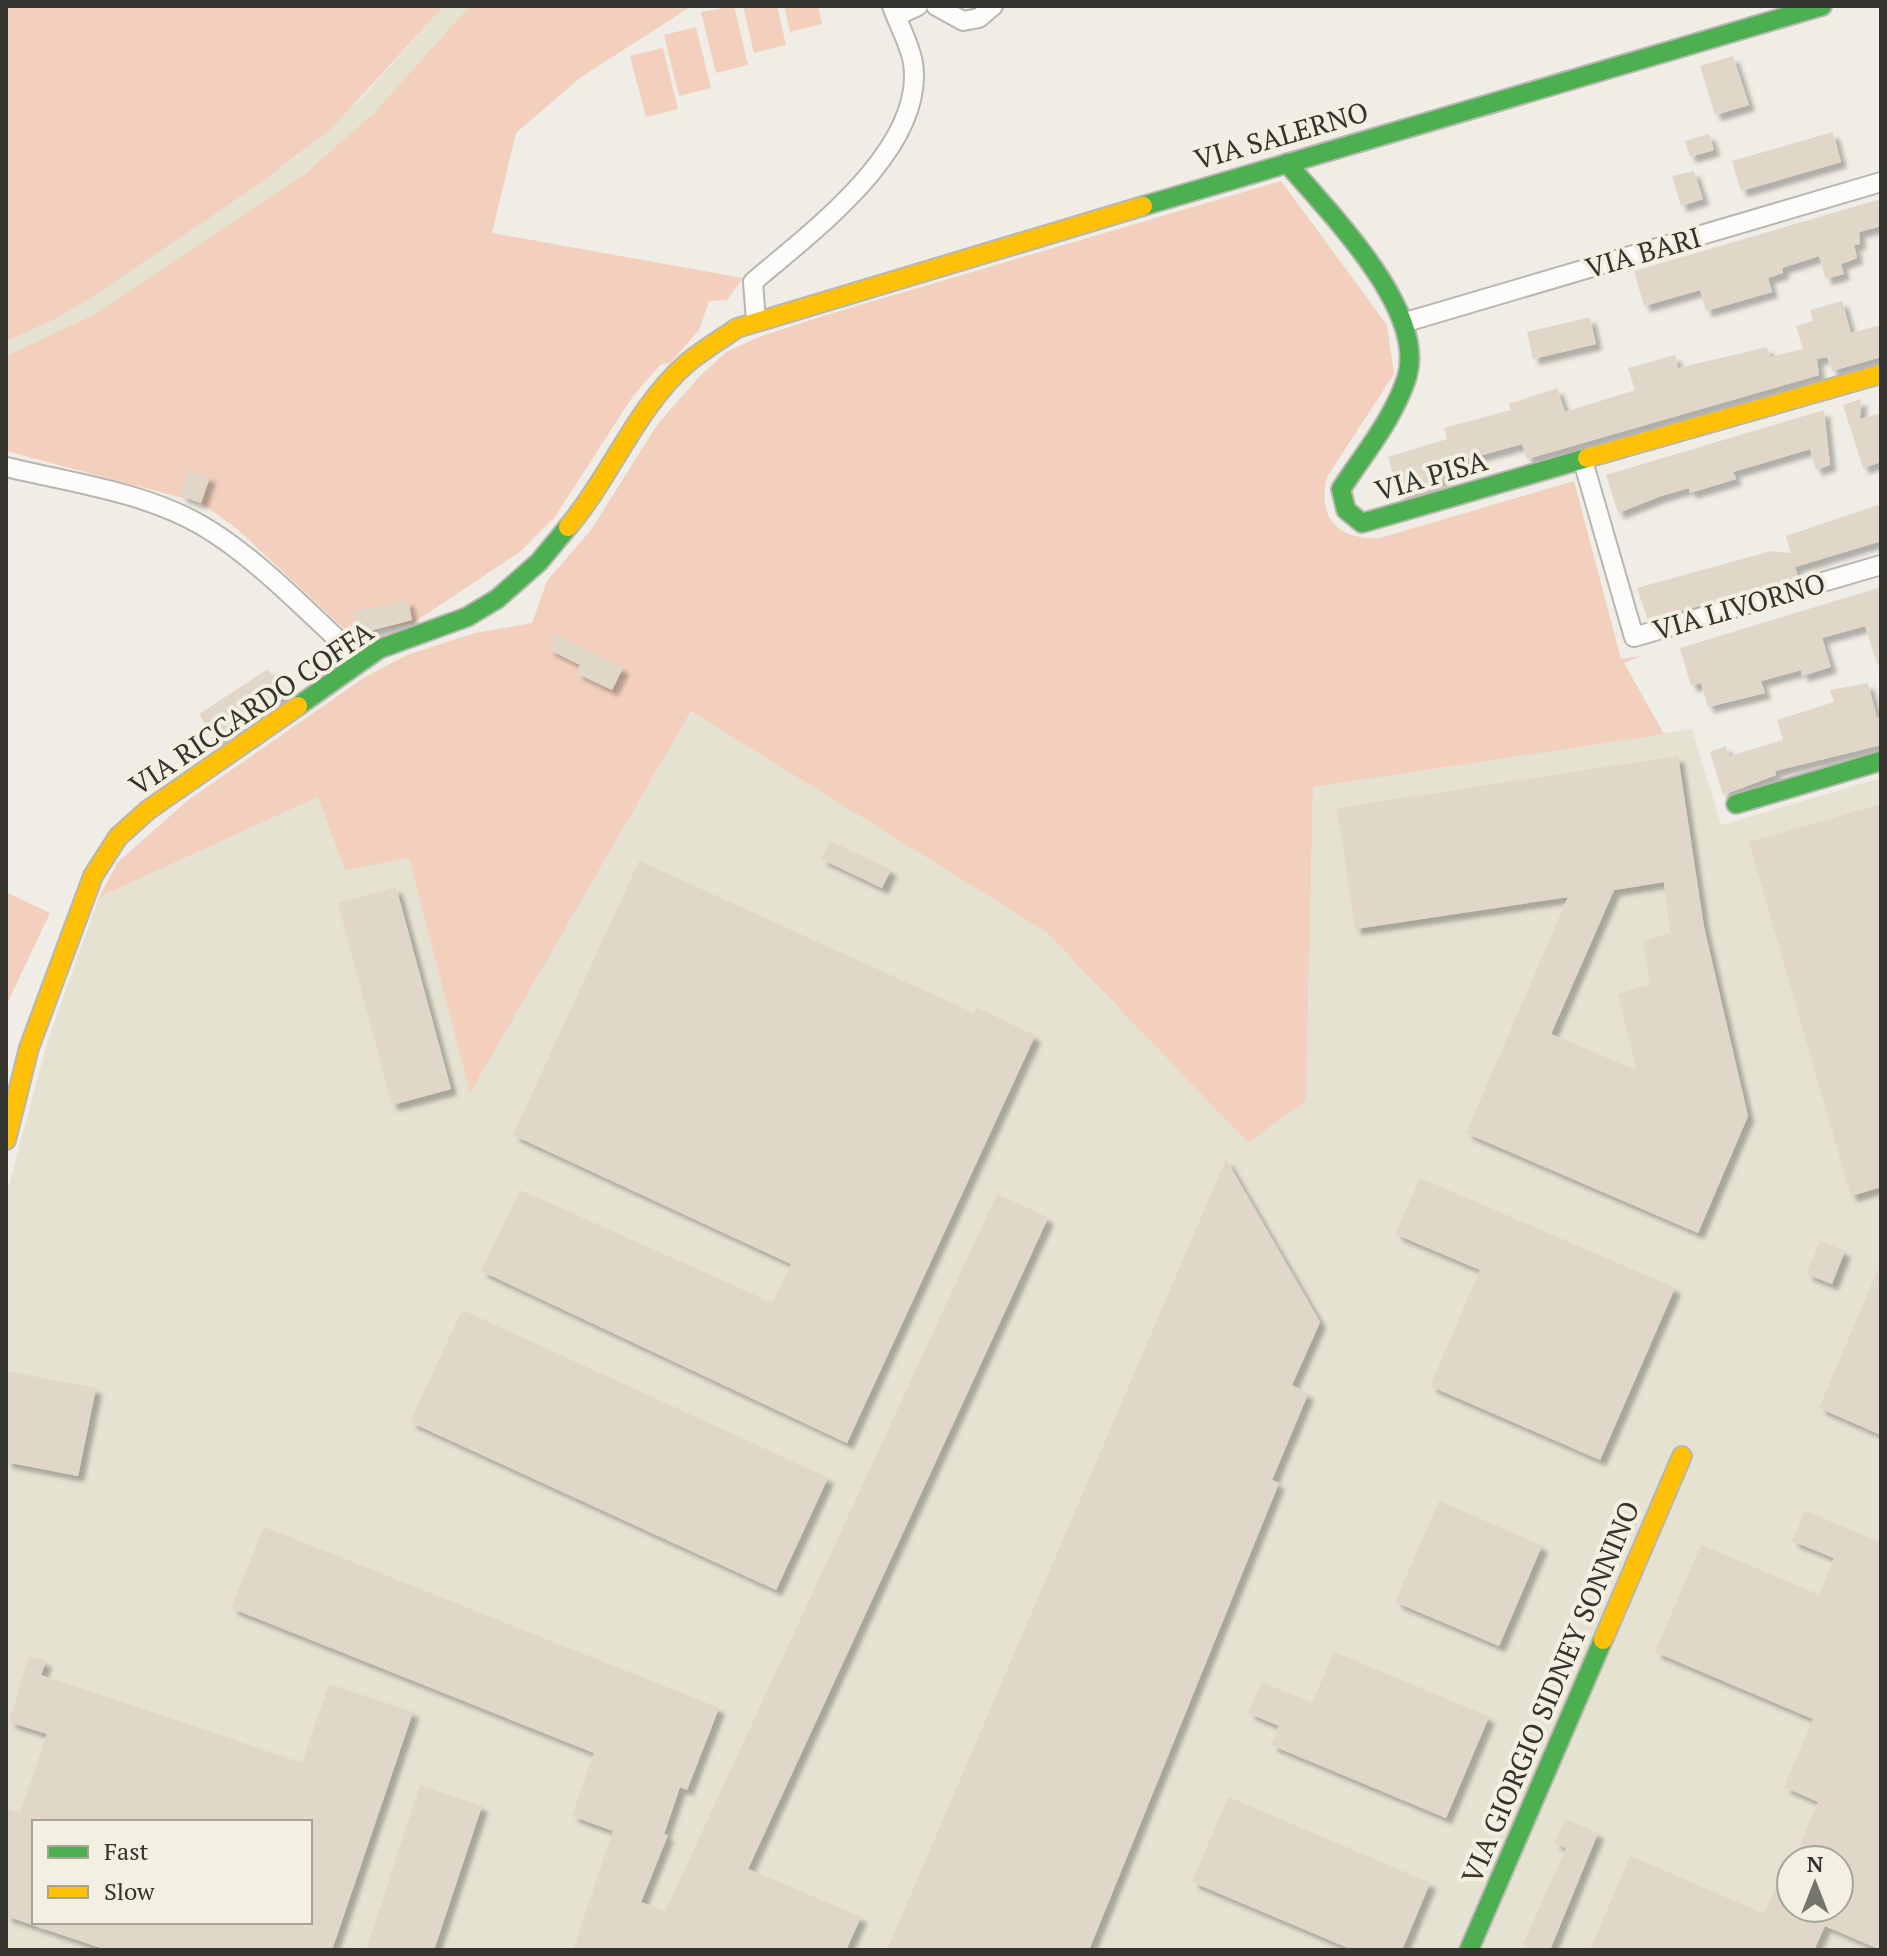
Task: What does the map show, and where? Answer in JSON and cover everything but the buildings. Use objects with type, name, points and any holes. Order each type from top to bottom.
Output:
[{"type":"street","points":[[756,321],[753,282],[837,209],[890,147],[902,125],[912,94],[913,61],[894,11],[918,6]]},
{"type":"street","points":[[936,6],[963,21],[979,18],[993,6]]},
{"type":"street","name":"VIA SALERNO","points":[[756,321],[1822,6]]},
{"type":"street","name":"VIA PISA","points":[[1287,163],[1395,301],[1406,322],[1410,363],[1389,413],[1341,489],[1341,502],[1347,515],[1362,523],[1881,374]]},
{"type":"street","name":"VIA BARI","points":[[1406,322],[1881,182]]},
{"type":"street","name":"VIA RICCARDO COFFA","points":[[6,1140],[29,1048],[104,855],[148,810],[379,649],[467,617],[497,599],[539,562],[590,501],[647,409],[685,365],[710,345],[756,321]]},
{"type":"street","name":"VIA LIVORNO","points":[[1583,461],[1634,637],[1881,565]]},
{"type":"street","points":[[7,467],[135,499],[202,525],[252,564],[361,661]]},
{"type":"street","points":[[1736,804],[1881,761]]},
{"type":"street","name":"VIA GIORGIO SIDNEY SONNINO","points":[[1469,1950],[1682,1456]]},
{"type":"shaded area","points":[[6,6],[444,6],[331,129],[258,185],[58,318],[6,341]]},
{"type":"shaded area","points":[[444,6],[470,6],[403,83],[344,143],[269,199],[97,313],[6,356],[6,341],[58,318],[87,300],[295,158],[361,99]]},
{"type":"shaded area","points":[[470,6],[692,6],[581,77],[516,133],[492,233],[743,278],[727,300],[709,301],[699,330],[670,363],[661,364],[633,396],[554,518],[521,551],[413,623],[352,636],[236,528],[201,503],[6,451],[6,356],[97,313],[307,172],[374,113]]},
{"type":"shaded area","points":[[734,6],[748,65],[716,73],[701,12]]},
{"type":"shaded area","points":[[743,6],[777,6],[786,45],[754,53]]},
{"type":"shaded area","points":[[784,6],[818,6],[822,24],[790,32]]},
{"type":"shaded area","points":[[696,27],[711,88],[679,96],[664,35]]},
{"type":"shaded area","points":[[663,48],[678,109],[646,117],[630,56]]},
{"type":"shaded area","points":[[1281,181],[1387,325],[1394,374],[1327,477],[1325,505],[1334,524],[1353,535],[1380,538],[1574,481],[1621,659],[1641,656],[1624,663],[1664,734],[1313,787],[1306,1101],[1248,1143],[1046,932],[691,711],[470,1093],[409,858],[345,870],[318,797],[99,897],[118,862],[187,801],[365,677],[407,655],[475,633],[532,623],[547,581],[591,530],[657,425],[699,377],[726,352],[759,337],[826,315]]},
{"type":"shaded area","points":[[691,711],[1046,932],[1248,1143],[1306,1101],[1313,787],[1692,729],[1721,825],[1881,778],[1881,1950],[6,1950],[6,1196],[47,1043],[99,897],[318,797],[409,857],[470,1092]]},
{"type":"shaded area","points":[[6,892],[50,913],[6,1006]]},
{"type":"traffic: fast","points":[[1143,206],[1822,6]]},
{"type":"traffic: fast","points":[[1287,163],[1348,234],[1389,292],[1402,322],[1409,350],[1407,377],[1394,407],[1341,489],[1346,510],[1362,523],[1587,458]]},
{"type":"traffic: fast","points":[[298,706],[379,649],[467,617],[497,599],[539,562],[568,527]]},
{"type":"traffic: fast","points":[[1736,804],[1881,761]]},
{"type":"traffic: fast","points":[[1469,1950],[1603,1640]]},
{"type":"traffic: slow","points":[[568,527],[598,486],[638,421],[668,382],[692,359],[737,328],[1143,206]]},
{"type":"traffic: slow","points":[[1587,458],[1881,374]]},
{"type":"traffic: slow","points":[[6,1140],[29,1048],[93,876],[118,837],[148,810],[298,706]]},
{"type":"traffic: slow","points":[[1603,1640],[1682,1456]]}]
